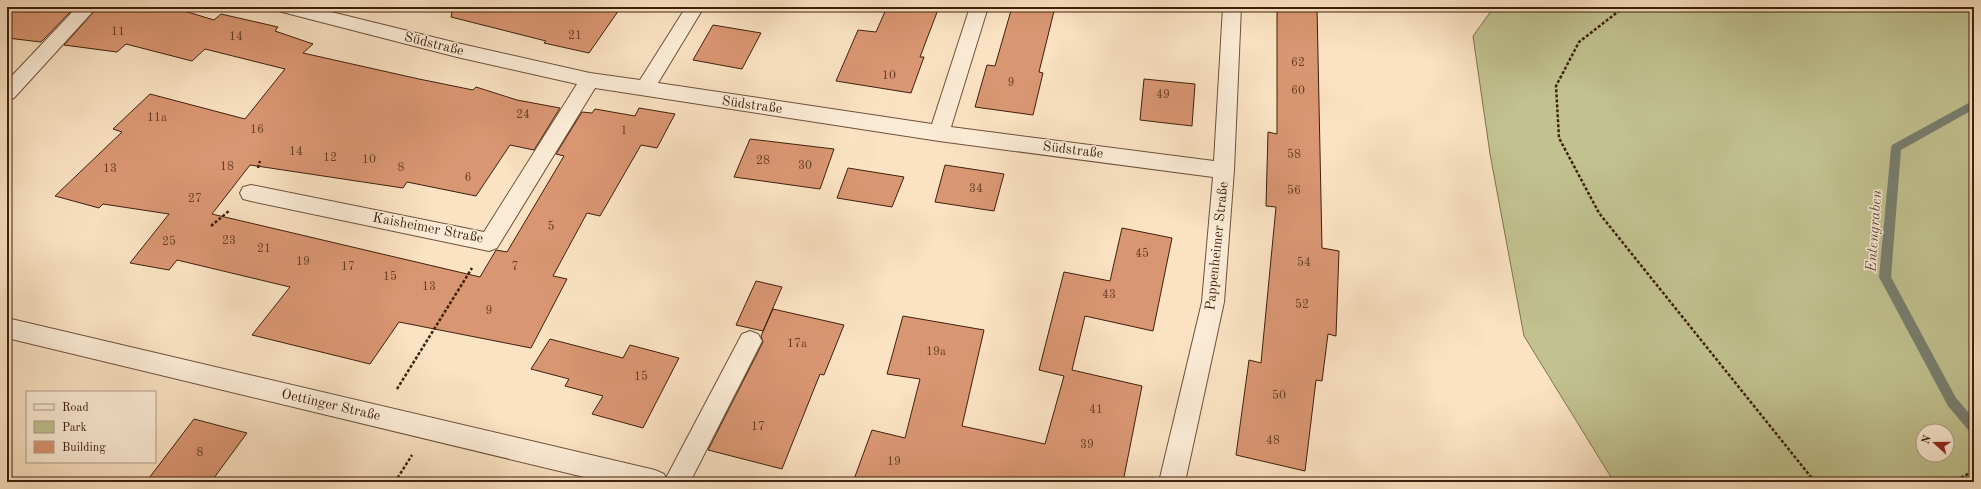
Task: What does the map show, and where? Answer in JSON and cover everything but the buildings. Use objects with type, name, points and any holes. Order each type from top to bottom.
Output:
[{"type":"street","points":[[7,93],[88,7]]},
{"type":"street","name":"Südstraße","points":[[286,7],[457,50],[590,80],[940,133],[1224,170]]},
{"type":"street","points":[[645,89],[695,7]]},
{"type":"street","points":[[940,133],[979,7]]},
{"type":"street","name":"Pappenheimer Straße","points":[[1172,482],[1213,302],[1224,170],[1232,7]]},
{"type":"street","name":"Kaisheimer Straße","points":[[252,193],[489,242],[590,80]]},
{"type":"street","name":"Oettinger Straße","points":[[7,328],[655,482]]},
{"type":"street","points":[[677,482],[750,341]]},
{"type":"path","points":[[1624,7],[1579,42],[1556,86],[1559,138],[1598,213],[1815,482]]},
{"type":"path","points":[[380,417],[489,242]]},
{"type":"path","points":[[1952,482],[1974,472]]},
{"type":"green space","points":[[1494,7],[1974,7],[1974,208],[1970,224],[1970,302],[1974,308],[1974,482],[1614,482],[1524,336],[1490,154],[1473,36]]},
{"type":"waterway","name":"Entengraben","points":[[1974,104],[1896,148],[1885,277],[1952,402],[1974,428]]}]
